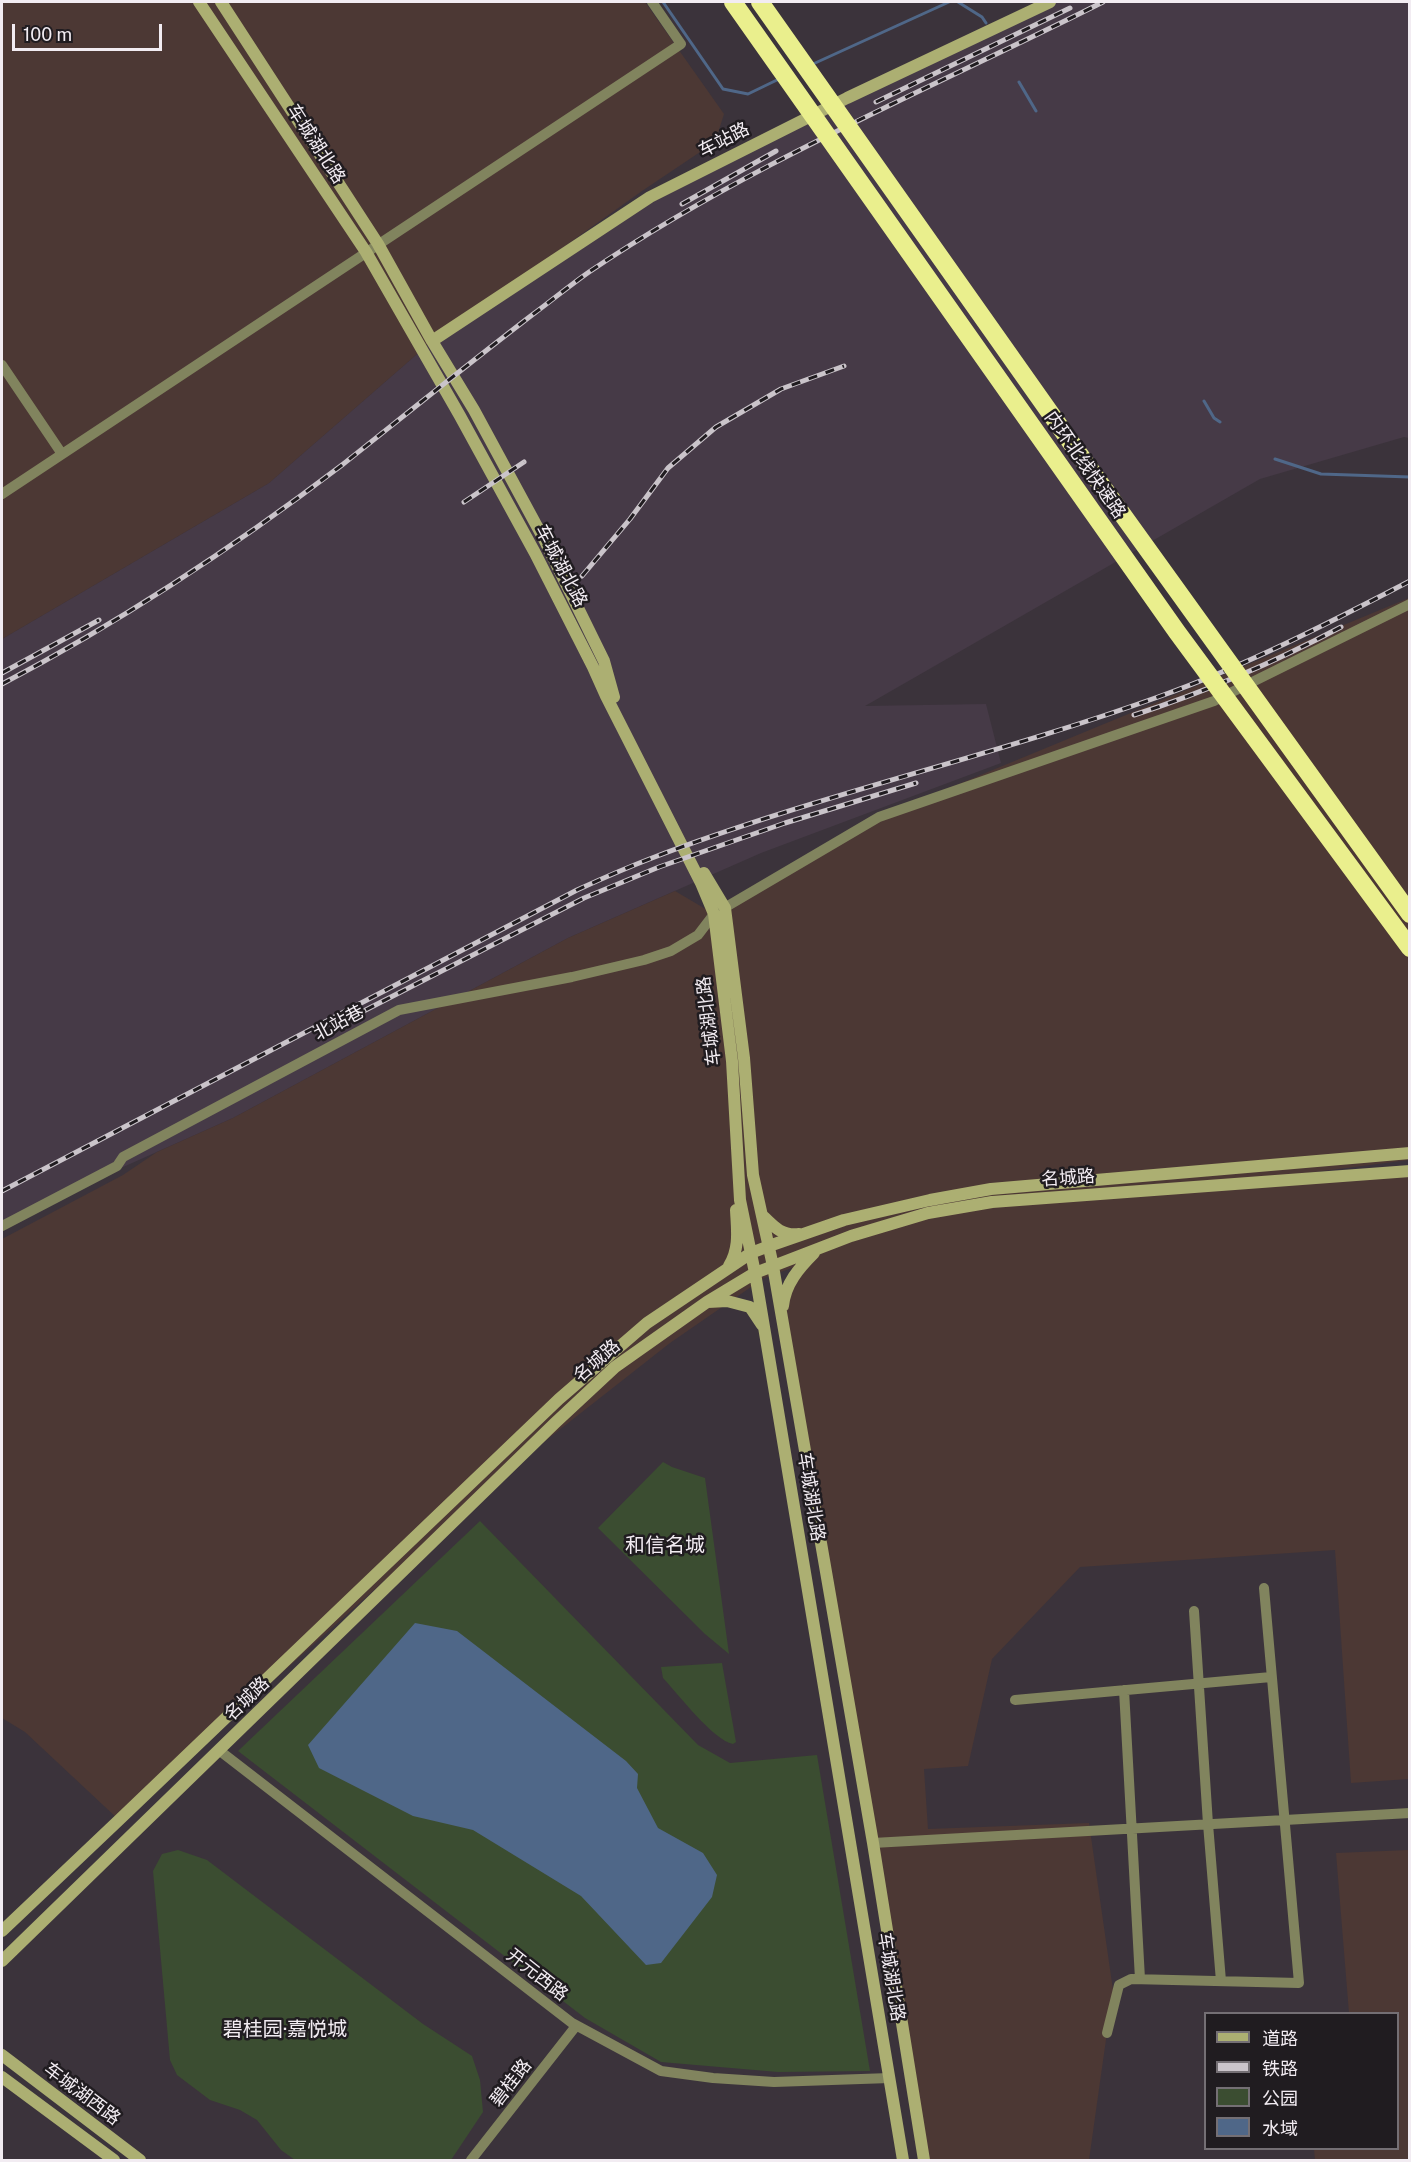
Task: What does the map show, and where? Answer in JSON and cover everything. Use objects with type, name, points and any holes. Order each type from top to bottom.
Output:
[{"type":"highway","name":"内环北线快速路","points":[[733,2],[1177,632],[1410,948]]},
{"type":"highway","name":"内环北线快速路","points":[[760,2],[1089,468],[1410,914]]},
{"type":"main road","name":"车城湖北路","points":[[199,2],[366,252],[460,416],[535,553],[701,883],[720,911],[740,1200],[752,1253],[903,2160]]},
{"type":"main road","name":"车城湖北路","points":[[221,2],[378,244],[432,341],[474,410],[546,543],[604,661],[611,692],[707,879],[720,911],[744,1058],[753,1175],[769,1246],[873,1843],[924,2160]]},
{"type":"main road","name":"车站路","points":[[432,341],[650,197],[847,98],[1050,2]]},
{"type":"main road","points":[[728,1269],[736,1254],[738,1237],[727,1070],[732,1061]]},
{"type":"main road","name":"名城路","points":[[2,1931],[559,1399],[647,1323],[752,1253],[844,1220],[930,1200],[991,1189],[1410,1154]]},
{"type":"main road","name":"名城路","points":[[2,1961],[546,1431],[615,1367],[707,1302],[755,1273],[850,1236],[928,1213],[992,1202],[1410,1171]]},
{"type":"main road","points":[[762,1214],[774,1227],[788,1235],[806,1233]]},
{"type":"main road","points":[[782,1323],[784,1296],[795,1273],[818,1248]]},
{"type":"main road","points":[[707,1302],[727,1301],[750,1307],[764,1328]]},
{"type":"main road","name":"车城湖西路","points":[[2,2055],[140,2160]]},
{"type":"main road","name":"车城湖西路","points":[[2,2077],[114,2160]]},
{"type":"street","points":[[2,494],[681,44],[652,2]]},
{"type":"street","points":[[2,365],[62,454]]},
{"type":"street","name":"北站巷","points":[[2,1226],[117,1166],[123,1157],[399,1010],[572,977],[644,960],[671,951],[698,935],[720,911],[879,817],[1214,700],[1410,604]]},
{"type":"street","points":[[1107,2033],[1119,1985],[1131,1979],[1299,1983],[1264,1588]]},
{"type":"street","points":[[1194,1611],[1221,1981]]},
{"type":"street","points":[[1015,1700],[1271,1677]]},
{"type":"street","points":[[1124,1690],[1140,1979]]},
{"type":"street","name":"开元西路","points":[[220,1751],[576,2026],[661,2071],[713,2078],[774,2082],[890,2078]]},
{"type":"street","points":[[873,1843],[1410,1813]]},
{"type":"street","name":"碧桂路","points":[[471,2160],[576,2026]]},
{"type":"shaded area","points":[[2,2],[645,2],[724,114],[715,142],[642,191],[432,341],[269,483],[2,639]]},
{"type":"shaded area","points":[[1048,2],[1409,2],[1409,438],[1404,437],[1260,479],[865,706],[986,704],[1001,763],[761,853],[568,938],[233,1118],[2,1221],[2,639],[269,483],[432,341],[650,197]]},
{"type":"shaded area","points":[[1409,598],[1409,1160],[1158,1192],[1409,1175],[1409,1779],[1351,1783],[1335,1550],[1080,1567],[992,1659],[968,1766],[924,1769],[928,1829],[1089,1823],[1113,1990],[1089,2160],[924,2160],[784,1296],[814,1260],[764,1278],[670,1343],[498,1478],[119,1820],[25,1732],[2,1718],[2,1239],[123,1175],[157,1152],[233,1118],[568,938],[675,891],[714,914],[879,817]]},
{"type":"shaded area","points":[[1409,1850],[1409,2160],[1315,2160],[1314,2150],[1399,2150],[1399,2012],[1349,2012],[1336,1853]]},
{"type":"green space","points":[[663,1462],[705,1478],[729,1654],[705,1634],[598,1528]]},
{"type":"green space","points":[[480,1521],[698,1745],[730,1763],[817,1755],[870,2071],[778,2072],[661,2062],[585,2018],[238,1751]]},
{"type":"green space","points":[[722,1663],[736,1742],[733,1744],[725,1741],[696,1716],[663,1678],[661,1667]]},
{"type":"green space","points":[[178,1850],[207,1860],[423,2024],[472,2056],[480,2080],[483,2112],[451,2160],[295,2160],[281,2150],[257,2120],[240,2110],[210,2100],[177,2075],[170,2060],[153,1871],[162,1854]]},
{"type":"water","points":[[415,1623],[457,1631],[626,1761],[638,1774],[637,1788],[658,1828],[703,1853],[717,1875],[712,1897],[661,1963],[646,1965],[581,1896],[473,1830],[413,1816],[319,1768],[308,1745]]},
{"type":"waterway","points":[[663,2],[723,89],[748,94],[779,79]]},
{"type":"waterway","points":[[813,64],[949,2]]},
{"type":"waterway","points":[[958,2],[982,17],[986,23]]},
{"type":"waterway","points":[[1019,82],[1036,111]]},
{"type":"waterway","points":[[1204,401],[1214,418],[1220,422]]},
{"type":"waterway","points":[[1275,459],[1321,474],[1410,477]]},
{"type":"railway","points":[[2,684],[91,635],[219,554],[342,465],[574,283],[650,233],[777,162],[1103,2]]},
{"type":"railway","points":[[876,102],[1070,8]]},
{"type":"railway","points":[[682,204],[776,151]]},
{"type":"railway","points":[[582,576],[630,519],[668,468],[716,427],[781,389],[844,366]]},
{"type":"railway","points":[[464,502],[524,462]]},
{"type":"railway","points":[[2,1191],[577,890],[714,835],[1032,739],[1158,697],[1254,658],[1410,581]]},
{"type":"railway","points":[[2,673],[99,620]]},
{"type":"railway","points":[[1134,715],[1239,676],[1341,627]]},
{"type":"railway","points":[[350,1018],[584,898],[659,867],[785,823],[916,783]]},
{"type":"district","name":"和信名城","points":[[665,1546]]},
{"type":"district","name":"碧桂园·嘉悦城","points":[[285,2030]]}]
